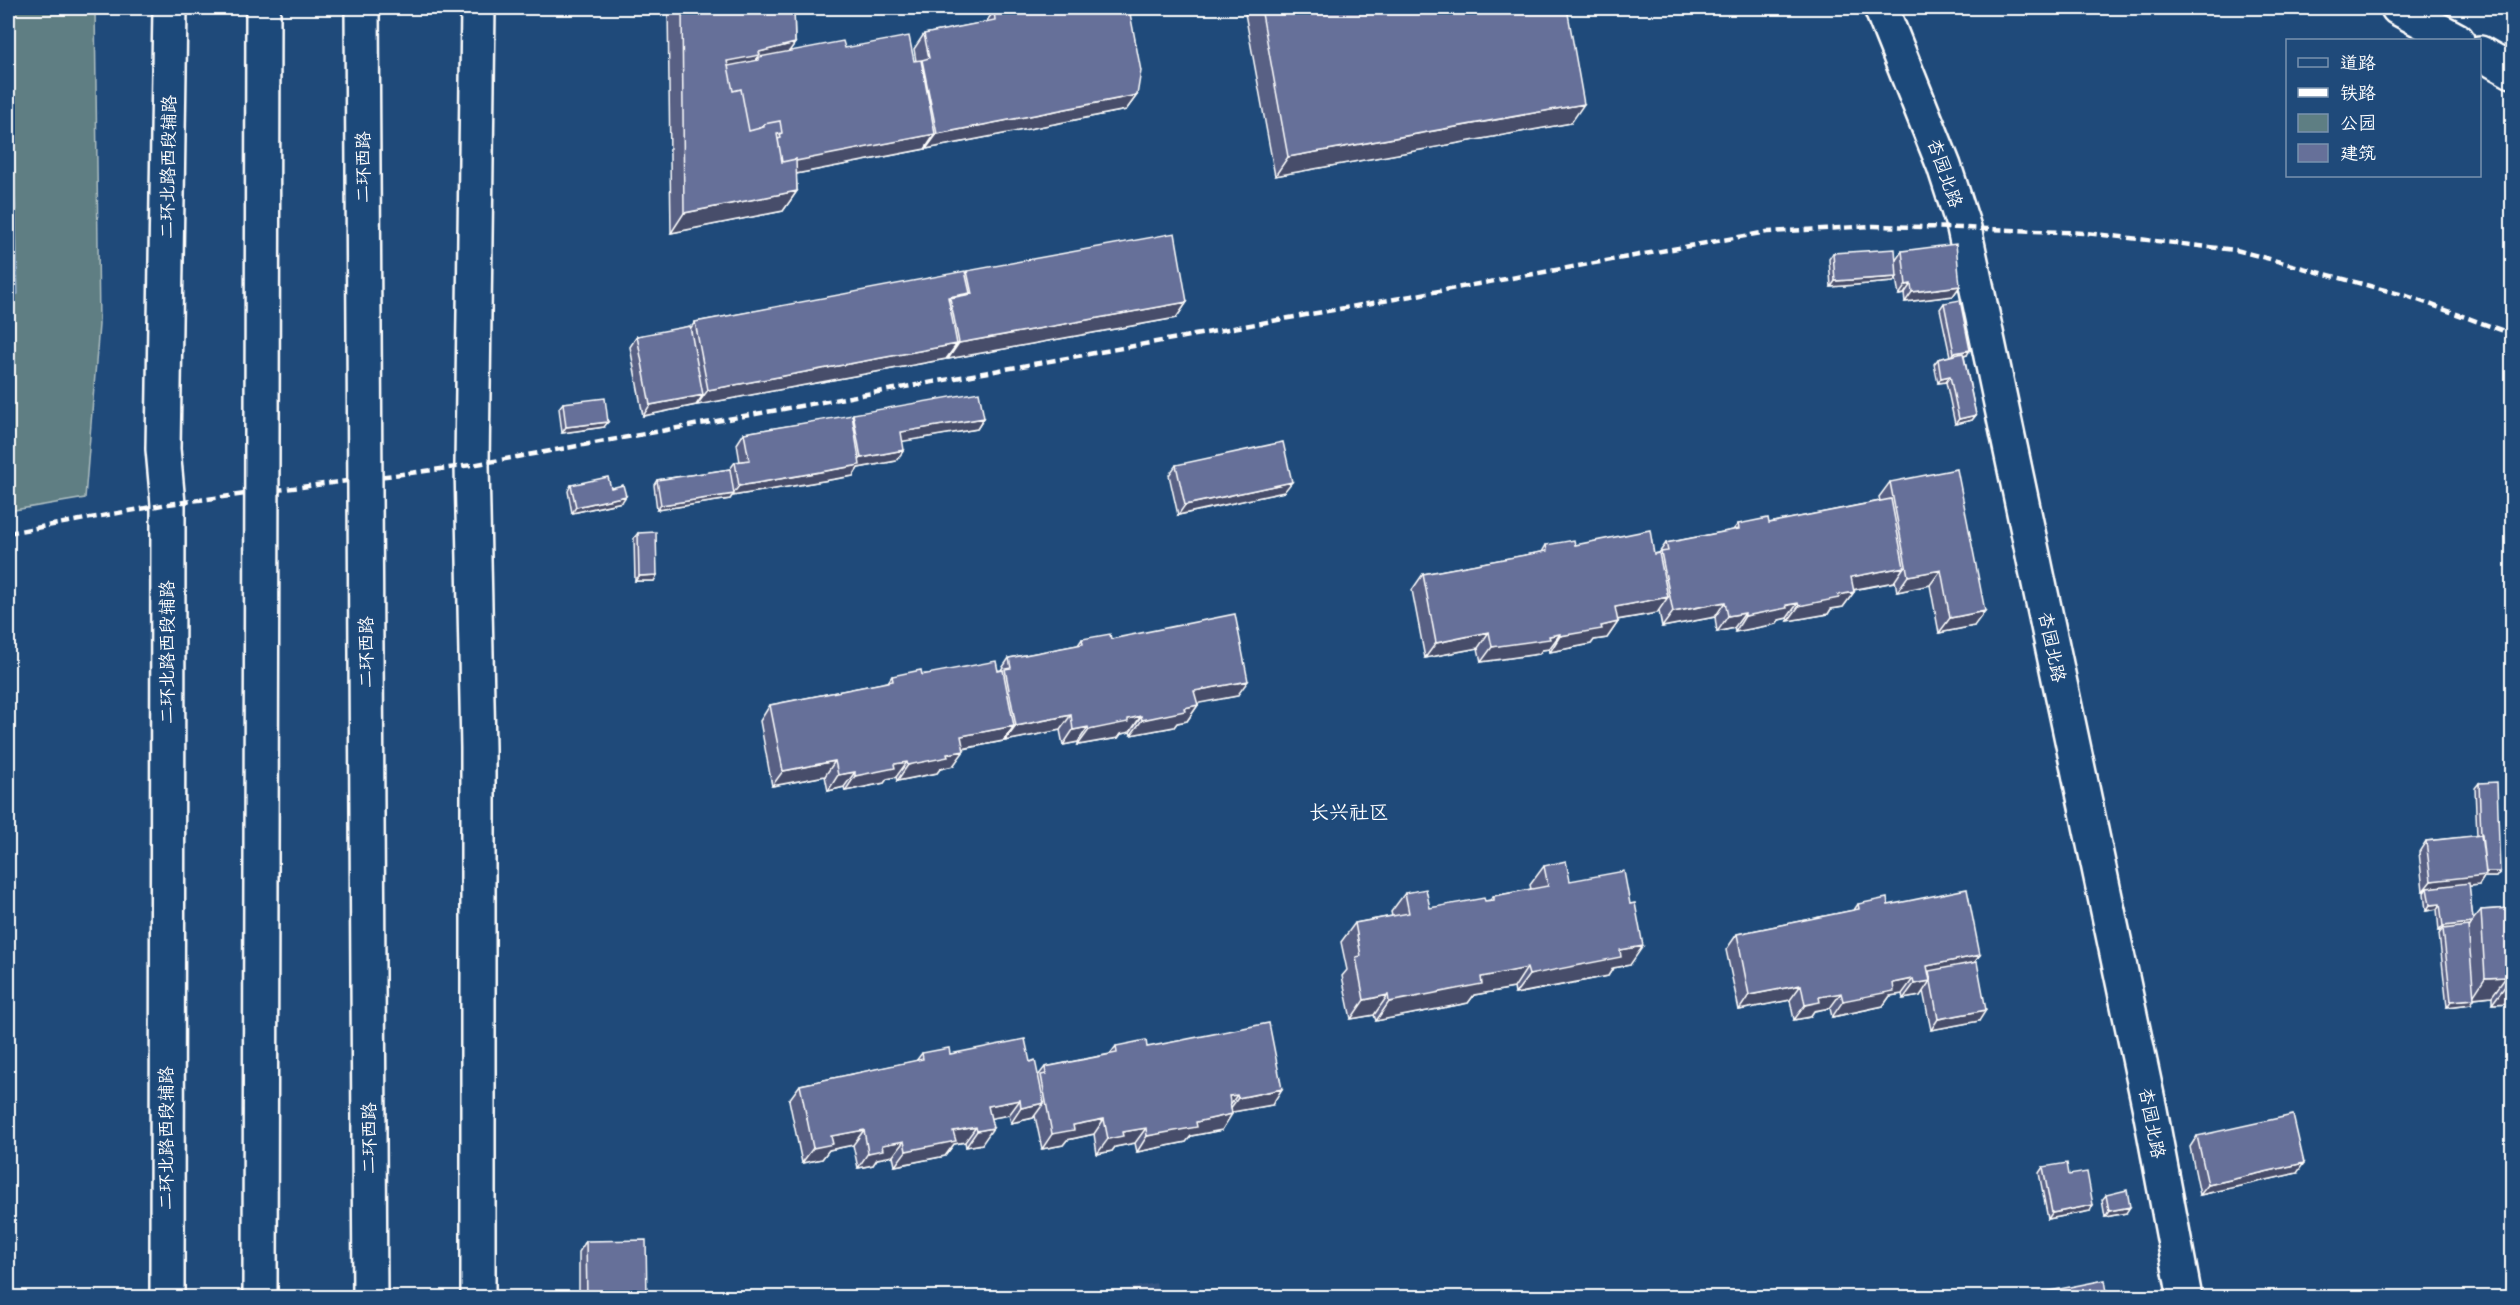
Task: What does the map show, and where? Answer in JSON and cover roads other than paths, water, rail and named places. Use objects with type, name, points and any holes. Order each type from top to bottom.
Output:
[{"type":"main road","name":"二环北路西段辅路","points":[[167,1298],[168,504],[163,449],[170,8]]},
{"type":"main road","points":[[260,1298],[263,8]]},
{"type":"main road","name":"二环西路","points":[[362,8],[370,1298]]},
{"type":"main road","points":[[478,8],[472,465],[478,747],[478,1298]]},
{"type":"main road","name":"杏园北路","points":[[1881,8],[1944,166],[1964,228],[2145,1086],[2186,1298]]},
{"type":"main road","points":[[2398,8],[2455,39]]},
{"type":"main road","points":[[2481,54],[2512,71]]},
{"type":"railway","points":[[8,533],[168,504],[472,465],[1767,232],[1874,226],[1964,228],[2085,233],[2236,250],[2407,296],[2512,334]]},
{"type":"district","name":"长兴社区","points":[[1349,812]]}]
